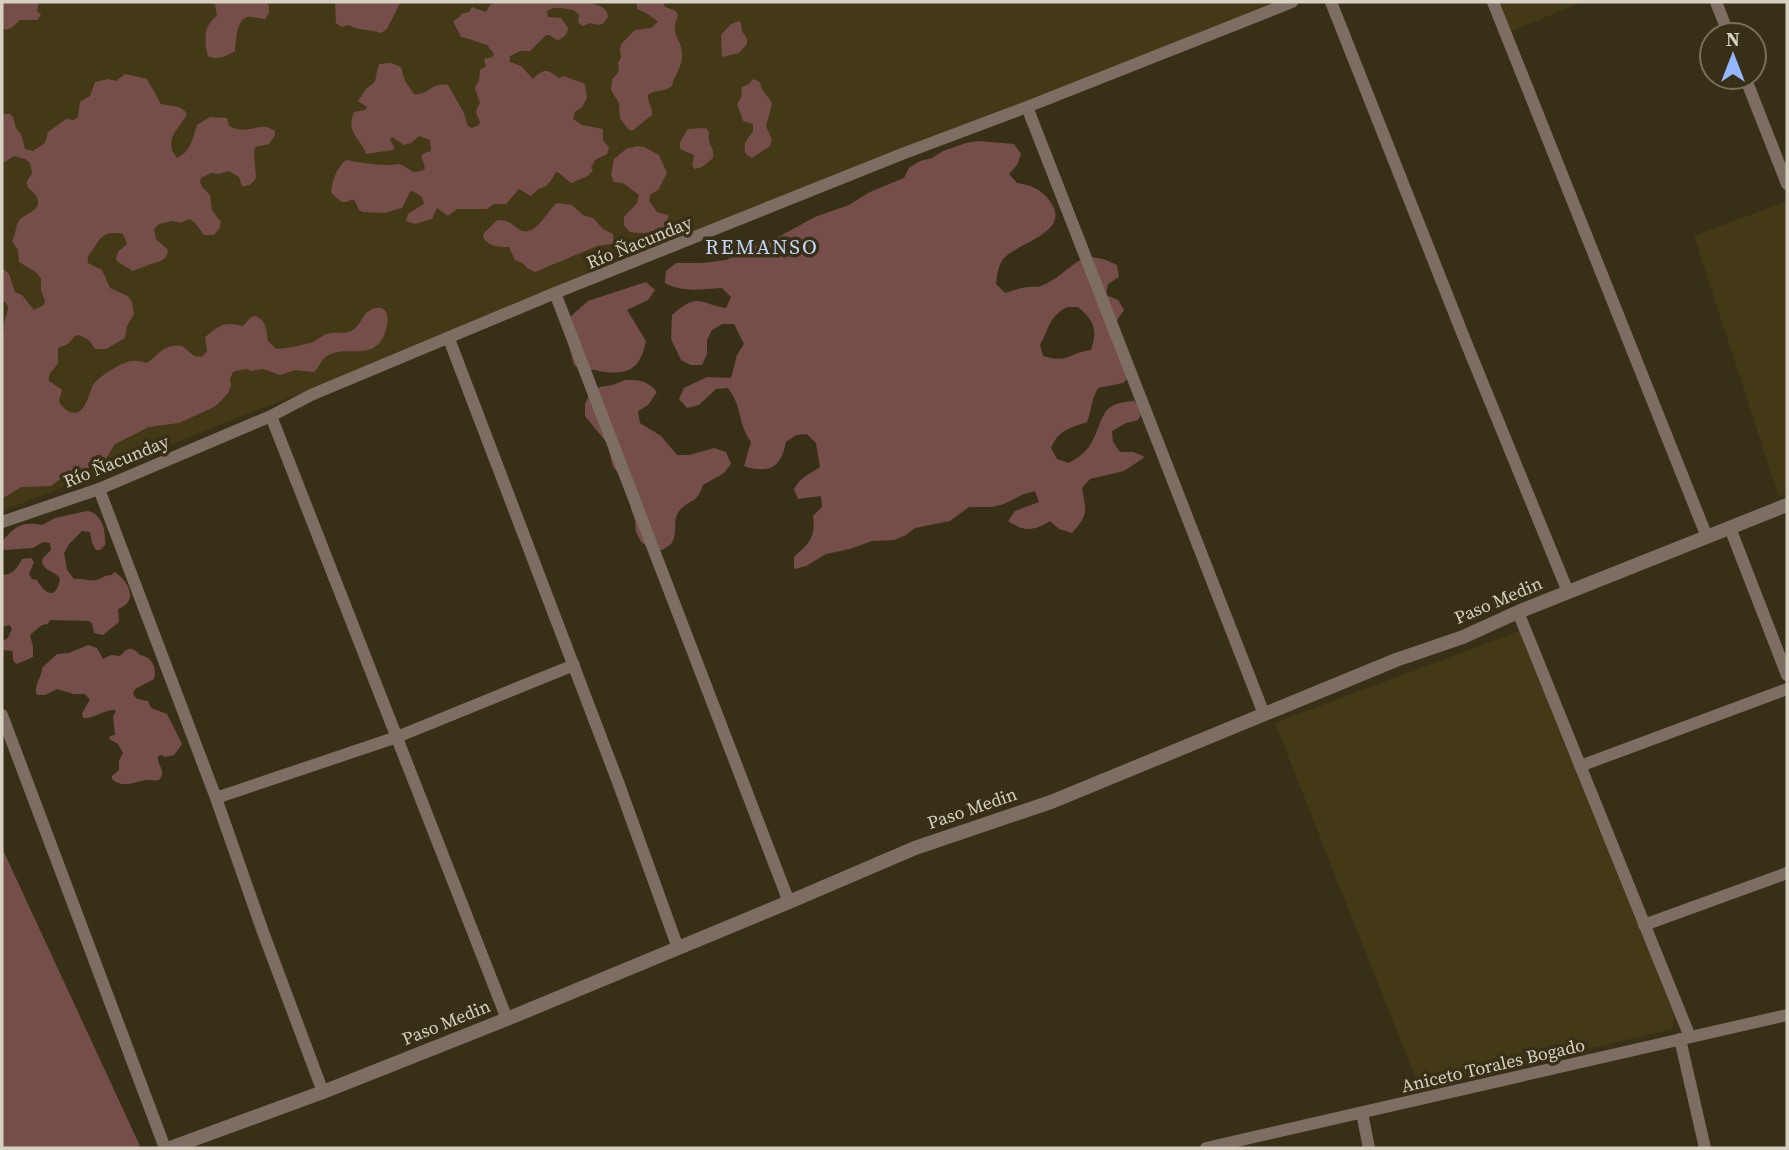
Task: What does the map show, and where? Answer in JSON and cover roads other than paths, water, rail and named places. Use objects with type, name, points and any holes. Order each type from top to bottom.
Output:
[{"type":"street","name":"Río Ñacunday","points":[[2,522],[99,489],[271,416],[311,395],[555,293],[1292,2]]},
{"type":"street","points":[[1331,2],[1568,592]]},
{"type":"street","points":[[1493,2],[1707,537]]},
{"type":"street","points":[[1716,2],[1723,21]]},
{"type":"street","points":[[1750,91],[1787,184]]},
{"type":"street","points":[[1027,107],[1264,714]]},
{"type":"street","points":[[555,293],[789,902]]},
{"type":"street","points":[[449,339],[574,665],[678,948]]},
{"type":"street","points":[[271,416],[507,1019]]},
{"type":"street","points":[[99,489],[323,1092]]},
{"type":"street","name":"Paso Medin","points":[[167,1148],[323,1092],[507,1019],[915,848],[1051,802],[1396,660],[1463,637],[1518,612],[1787,505]]},
{"type":"street","points":[[1730,528],[1787,675]]},
{"type":"street","points":[[1518,612],[1644,925],[1685,1038],[1705,1148]]},
{"type":"street","points":[[216,798],[397,737],[574,665]]},
{"type":"street","points":[[1580,766],[1787,689]]},
{"type":"street","points":[[2,715],[167,1148]]},
{"type":"street","points":[[1644,925],[1787,873]]},
{"type":"street","name":"Aniceto Torales Bogado","points":[[1206,1148],[1787,1015]]},
{"type":"street","points":[[1362,1113],[1369,1148]]},
{"type":"district","name":"REMANSO","points":[[762,246]]}]
